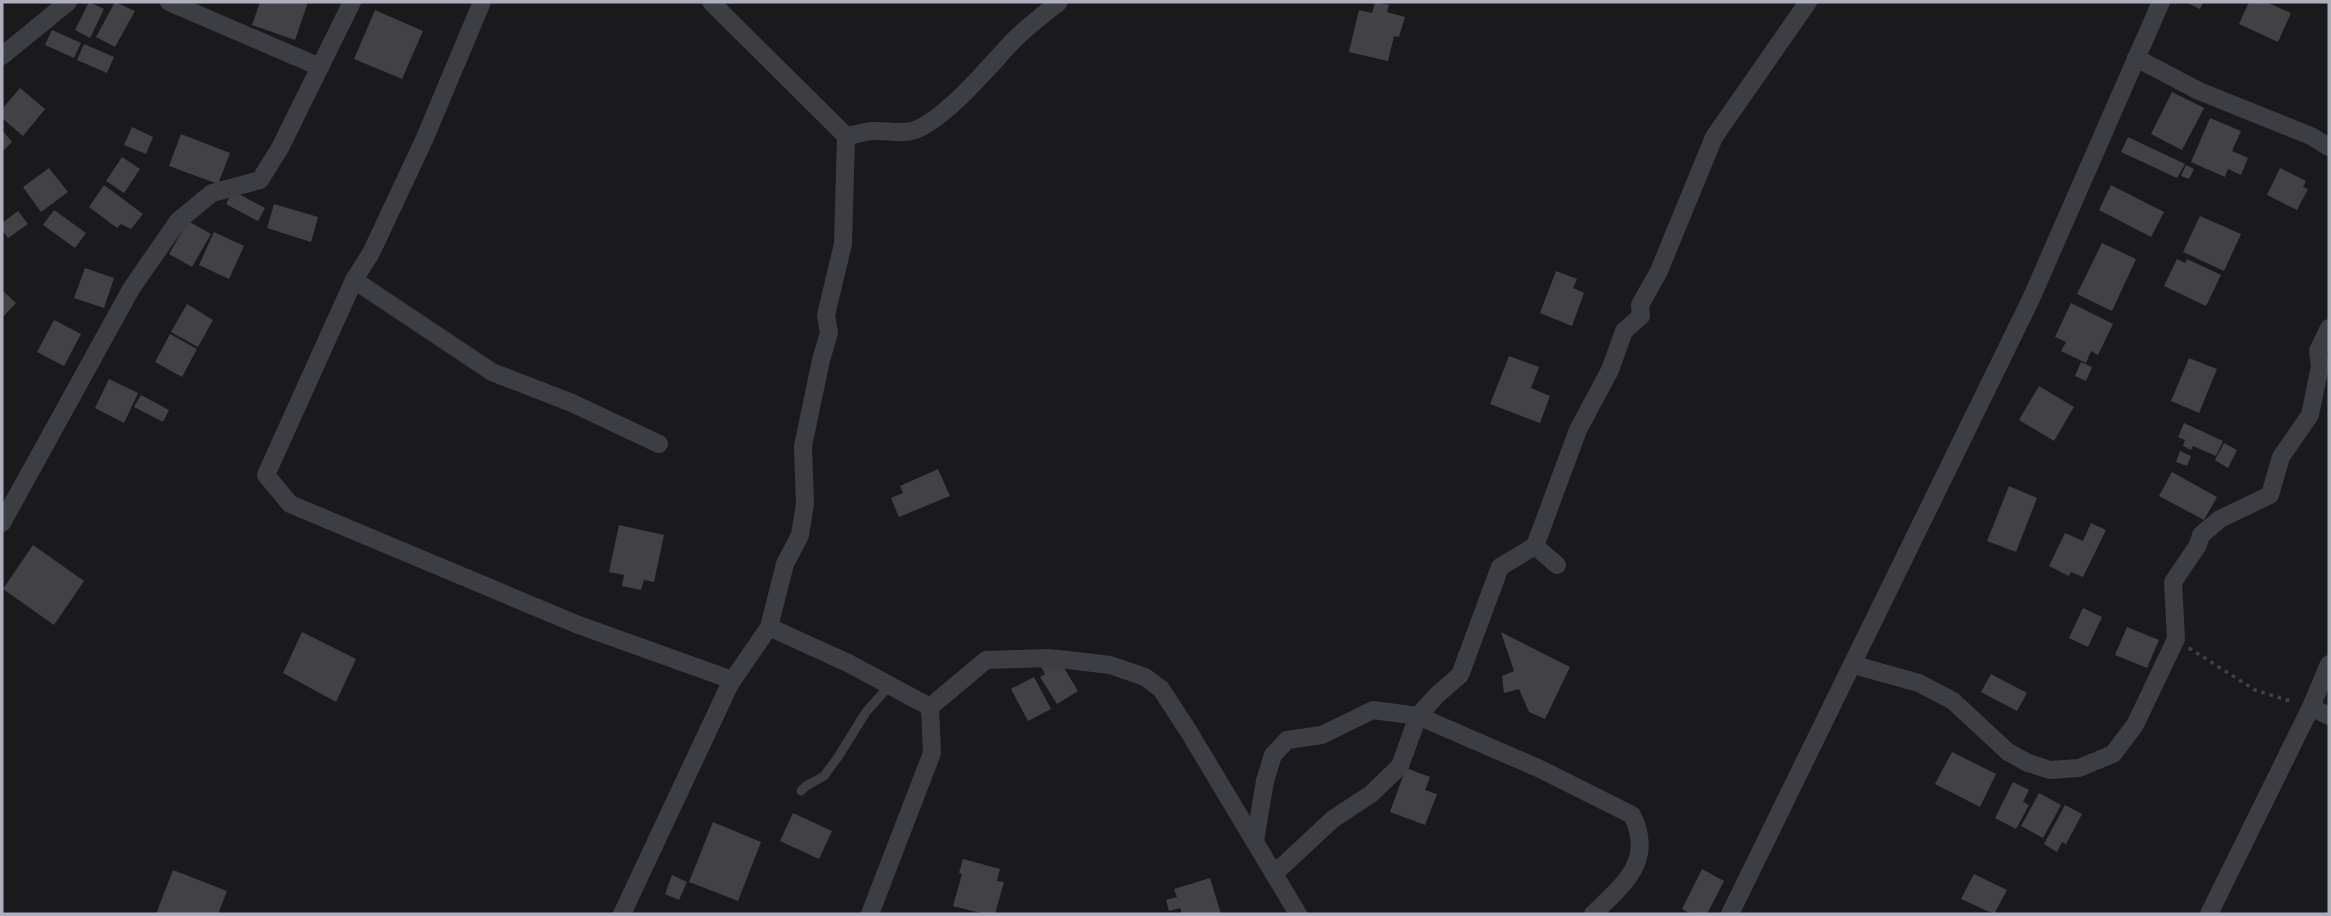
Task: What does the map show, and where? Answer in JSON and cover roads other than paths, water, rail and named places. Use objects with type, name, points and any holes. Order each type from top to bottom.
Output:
[{"type":"street","points":[[2,56],[68,2]]},
{"type":"street","points":[[169,2],[320,67]]},
{"type":"street","points":[[2,523],[87,364],[160,245],[178,221],[212,193],[260,180],[281,148],[352,2]]},
{"type":"street","points":[[482,2],[424,140],[371,253],[354,280],[266,475],[290,504],[576,624],[732,680]]},
{"type":"street","points":[[622,914],[732,680],[769,626],[785,565],[800,535],[805,504],[803,446],[829,333],[827,315],[843,244],[846,136],[711,2]]},
{"type":"street","points":[[846,136],[873,131],[894,133],[915,130],[985,72],[1013,41],[1059,2]]},
{"type":"street","points":[[1274,874],[1333,819],[1371,794],[1400,766],[1418,716],[1460,675],[1500,567],[1535,546],[1578,430],[1609,369],[1624,331],[1641,316],[1640,305],[1659,271],[1714,136],[1808,2]]},
{"type":"street","points":[[1730,914],[2030,301],[2161,2]]},
{"type":"street","points":[[2136,58],[2199,91],[2311,136],[2329,147]]},
{"type":"street","points":[[354,280],[492,372],[572,403],[659,444]]},
{"type":"street","points":[[1854,665],[1919,683],[1953,701],[2008,752],[2028,763],[2050,770],[2079,768],[2113,754],[2135,725],[2176,639],[2173,582],[2198,545],[2200,535],[2220,519],[2270,495],[2281,457],[2311,415],[2320,366],[2318,351],[2329,328]]},
{"type":"street","points":[[1535,546],[1557,565]]},
{"type":"street","points":[[769,626],[930,707]]},
{"type":"street","points":[[930,707],[986,660],[1047,658],[1110,665],[1145,677],[1161,690],[1298,914]]},
{"type":"street","points":[[2210,914],[2311,707],[2329,664]]},
{"type":"street","points":[[870,914],[932,753],[930,707]]},
{"type":"street","points":[[2311,707],[2329,716]]},
{"type":"street","points":[[1255,841],[1265,781],[1273,755],[1287,740],[1322,736],[1373,710],[1418,716],[1538,768],[1632,814],[1638,826],[1639,845],[1634,871],[1622,887],[1592,914]]},
{"type":"lane","points":[[801,791],[824,776],[866,712],[890,685]]}]
